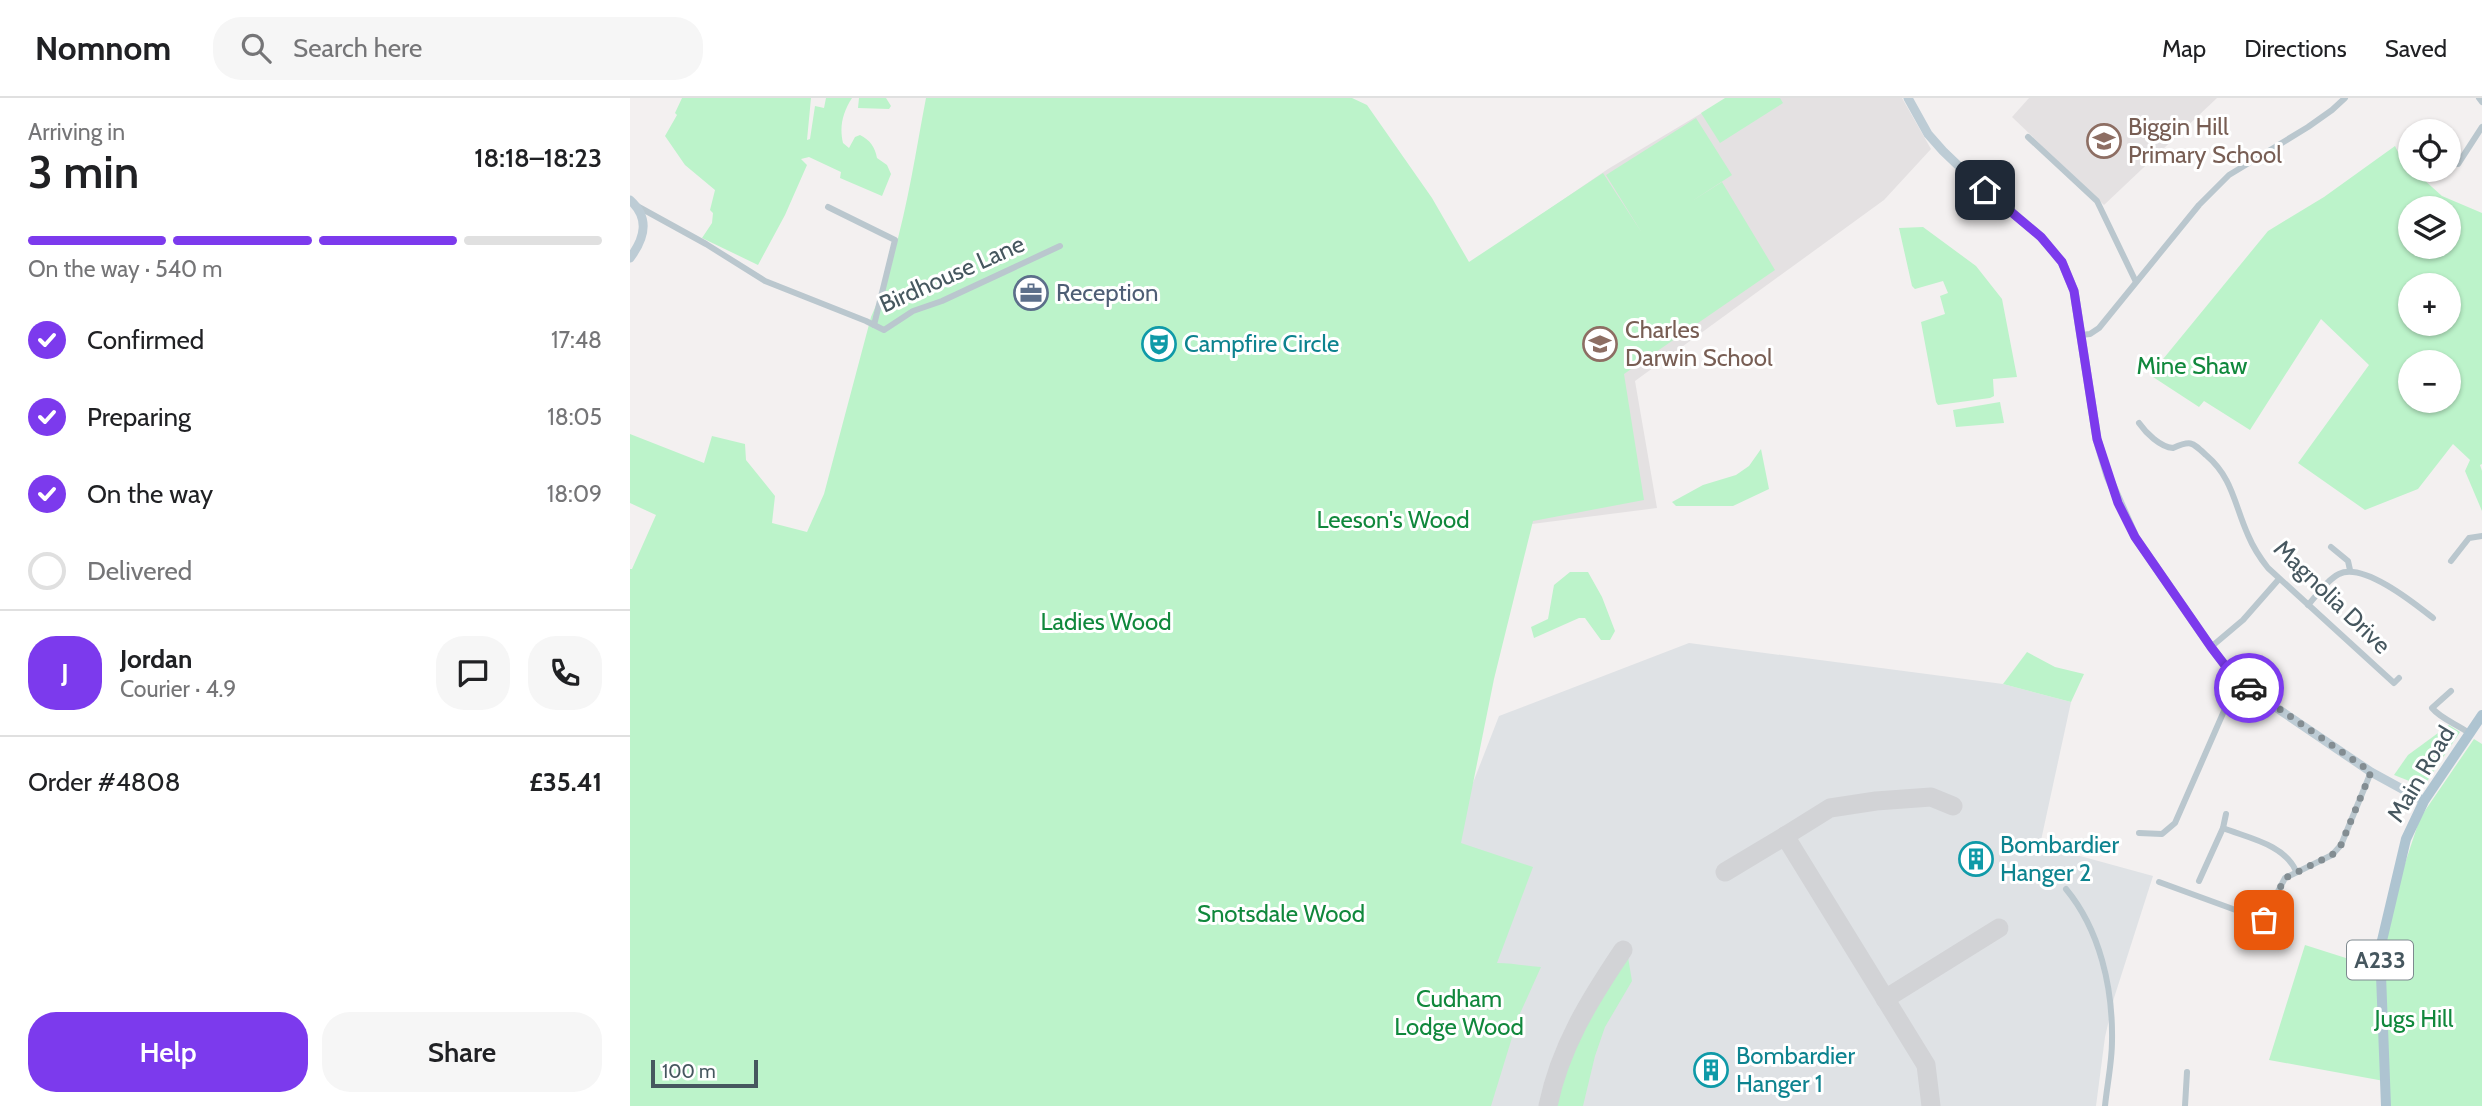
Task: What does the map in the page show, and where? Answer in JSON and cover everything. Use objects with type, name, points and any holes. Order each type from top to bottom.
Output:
[{"type":"main road","name":"Main Road","points":[[2386,1106],[2379,950],[2406,839],[2424,801],[2482,715]]},
{"type":"street","points":[[1908,98],[1928,135],[1943,151],[2041,237],[2062,262],[2074,291],[2097,439],[2118,503],[2135,537],[2211,647],[2241,682],[2371,772],[2424,801]]},
{"type":"street","points":[[2081,335],[2090,334],[2099,328],[2199,205],[2229,175],[2308,127],[2345,98]]},
{"type":"street","points":[[2461,159],[2482,127]]},
{"type":"street","points":[[2028,137],[2097,201],[2136,282]]},
{"type":"street","points":[[630,258],[644,232],[644,220],[633,202]]},
{"type":"street","name":"Birdhouse Lane","points":[[633,202],[765,281],[884,330],[913,311],[942,302],[1058,247]]},
{"type":"street","points":[[828,207],[895,240],[874,325]]},
{"type":"street","name":"Magnolia Drive","points":[[2139,423],[2163,446],[2173,448],[2183,443],[2193,443],[2220,467],[2257,553],[2279,579],[2394,683],[2399,678]]},
{"type":"street","points":[[2451,561],[2469,538],[2482,536]]},
{"type":"street","points":[[2331,547],[2348,561],[2350,570]]},
{"type":"street","points":[[2308,605],[2333,578],[2350,570],[2362,573],[2386,586],[2433,618]]},
{"type":"street","points":[[2211,647],[2243,620],[2279,579]]},
{"type":"street","points":[[2139,833],[2162,834],[2175,823],[2231,695],[2241,682]]},
{"type":"street","points":[[2451,691],[2432,708],[2439,716],[2451,720],[2469,733]]},
{"type":"street","points":[[2159,882],[2263,920],[2281,882],[2296,871],[2332,855],[2341,845],[2371,772]]},
{"type":"street","points":[[2199,881],[2227,814]]},
{"type":"street","points":[[2223,828],[2278,850],[2289,859],[2296,871]]},
{"type":"street","points":[[2066,889],[2079,905],[2096,941],[2110,998],[2112,1042],[2105,1106]]},
{"type":"street","points":[[2185,1106],[2186,1072]]},
{"type":"shaded area","name":"Charles Darwin School","points":[[1727,98],[1902,98],[1931,149],[1884,200],[1635,381],[1657,508],[1532,524],[1539,385],[1470,263],[1608,169]]},
{"type":"shaded area","name":"Biggin Hill Primary School","points":[[2029,98],[2217,98],[2104,205],[2012,117]]},
{"type":"shaded area","points":[[1689,643],[2003,684],[2071,702],[2040,845],[2153,876],[2114,998],[2105,1037],[2096,1106],[1368,1106],[1462,811],[1499,716]]},
{"type":"green space","points":[[682,98],[811,98],[807,140],[810,139],[815,106],[824,108],[826,98],[852,98],[843,119],[843,143],[849,148],[855,137],[860,135],[872,144],[877,158],[887,165],[891,174],[882,196],[840,178],[841,172],[809,157],[801,159],[807,165],[785,215],[758,265],[702,238],[712,223],[713,213],[710,210],[715,190],[685,165],[665,136],[677,115],[675,113]]},
{"type":"green space","points":[[859,98],[886,98],[891,106],[889,109],[858,108]]},
{"type":"green space","points":[[926,98],[1352,98],[1367,105],[1432,198],[1469,262],[1603,173],[1642,233],[1606,175],[1696,118],[1732,175],[1689,203],[1722,182],[1775,270],[1624,374],[1644,500],[1533,521],[1494,679],[1461,843],[1533,867],[1497,963],[1541,967],[1518,1018],[1491,1106],[630,1106],[630,569],[656,515],[630,503],[630,434],[704,463],[712,436],[745,444],[746,460],[775,496],[772,523],[807,532],[824,494],[871,317],[891,264],[911,181]]},
{"type":"green space","points":[[1725,98],[1780,98],[1783,103],[1720,143],[1701,113]]},
{"type":"green space","name":"Mine Shaw","points":[[2395,146],[2398,152],[2398,182],[2426,182],[2442,196],[2398,196],[2398,259],[2461,259],[2461,204],[2482,213],[2482,511],[2465,471],[2470,460],[2453,444],[2418,489],[2365,510],[2298,463],[2369,365],[2321,319],[2250,430],[2204,401],[2199,407],[2150,375],[2268,231],[2324,197]]},
{"type":"green space","points":[[1923,227],[1976,266],[2002,299],[2017,377],[1993,379],[1994,396],[1990,398],[1938,405],[1936,402],[1921,322],[1945,314],[1940,296],[1948,293],[1943,281],[1915,289],[1912,286],[1899,228]]},
{"type":"green space","points":[[2000,402],[2004,423],[1956,427],[1953,410]]},
{"type":"green space","points":[[1761,449],[1769,489],[1733,506],[1676,506],[1672,502],[1703,485],[1736,475],[1749,466]]},
{"type":"green space","points":[[1570,572],[1588,572],[1602,597],[1615,631],[1610,640],[1601,640],[1585,618],[1579,618],[1534,638],[1531,627],[1548,619],[1554,585]]},
{"type":"green space","points":[[2027,652],[2055,667],[2084,674],[2071,702],[2003,684]]},
{"type":"green space","points":[[2449,725],[2460,732],[2426,783],[2422,786],[2394,775],[2408,755]]},
{"type":"green space","name":"Jugs Hill","points":[[2474,739],[2482,744],[2482,1106],[2386,1106],[2384,1081],[2269,1060],[2305,945],[2371,966],[2420,818]]},
{"type":"green space","points":[[1628,957],[1632,981],[1605,1027],[1583,1106],[1557,1106],[1575,1046]]},
{"type":"taxiway","points":[[1785,836],[1830,808],[1931,797],[1953,806]]},
{"type":"taxiway","points":[[1725,872],[1785,836],[1926,1065],[1931,1106]]},
{"type":"taxiway","points":[[1885,999],[1999,928]]},
{"type":"taxiway","points":[[1548,1106],[1568,1044],[1588,1005],[1623,950]]},
{"type":"way so far","points":[[2249,688],[2371,772],[2336,852],[2285,878],[2264,920]]},
{"type":"place","name":"Biggin Hill Primary School","points":[[2104,141]]},
{"type":"place","name":"Reception","points":[[1031,293]]},
{"type":"place","name":"Campfire Circle","points":[[1159,344]]},
{"type":"place","name":"Charles Darwin School","points":[[1600,344]]},
{"type":"place","name":"Bombardier Hanger 2","points":[[1976,859]]},
{"type":"place","name":"Bombardier Hanger 1","points":[[1711,1070]]},
{"type":"route","points":[[1985,190],[2041,237],[2062,262],[2074,291],[2097,439],[2118,503],[2135,537],[2160,575],[2227,668],[2249,688]]},
{"type":"park label","name":"Leeson's Wood","points":[[1393,520]]},
{"type":"park label","name":"Ladies Wood","points":[[1106,622]]},
{"type":"park label","name":"Snotsdale Wood","points":[[1281,914]]},
{"type":"park label","name":"Cudham Lodge Wood","points":[[1459,1013]]}]
